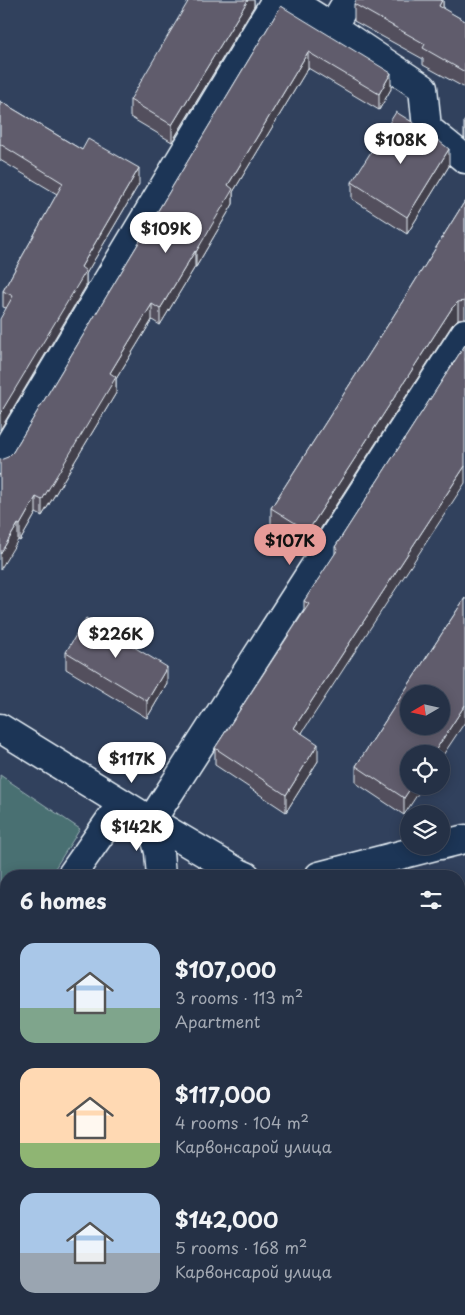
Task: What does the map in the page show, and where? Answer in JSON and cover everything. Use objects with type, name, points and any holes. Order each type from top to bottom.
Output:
[{"type":"street","points":[[0,460],[276,0]]},
{"type":"street","points":[[289,0],[423,88],[427,128],[465,159]]},
{"type":"street","points":[[332,27],[348,0]]},
{"type":"street","points":[[160,870],[159,852],[151,821],[465,333]]},
{"type":"street","points":[[0,728],[151,821],[236,870]]},
{"type":"street","points":[[75,870],[122,803]]},
{"type":"street","points":[[450,843],[465,839]]},
{"type":"street","points":[[342,870],[400,855]]},
{"type":"green space","points":[[0,775],[80,829],[54,870],[0,870]]},
{"type":"building","points":[[189,0],[248,0],[172,125],[130,100]]},
{"type":"building","points":[[356,0],[442,0],[439,6],[465,21],[465,72],[423,48],[425,44],[354,4]]},
{"type":"building","points":[[281,6],[391,73],[379,94],[308,52],[228,185],[233,189],[196,252],[160,309],[152,304],[110,373],[116,377],[42,500],[36,497],[0,554],[0,460],[8,457],[13,452]]},
{"type":"building","points":[[0,101],[82,150],[88,139],[139,168],[81,267],[86,271],[0,414],[0,319],[13,296],[3,291],[63,183],[0,144]]},
{"type":"building","points":[[396,112],[425,130],[449,149],[407,217],[352,182]]},
{"type":"building","points":[[465,201],[465,301],[458,302],[452,308],[308,531],[271,508]]},
{"type":"building","points":[[465,345],[465,466],[294,728],[318,744],[286,795],[215,748],[309,604],[304,601],[338,549],[335,547]]},
{"type":"building","points":[[465,598],[465,705],[450,728],[450,685],[409,685]]},
{"type":"building","points":[[86,618],[167,667],[147,701],[66,652]]},
{"type":"building","points":[[400,698],[400,735],[445,735],[439,745],[400,745],[400,795],[406,795],[404,798],[356,766]]}]
